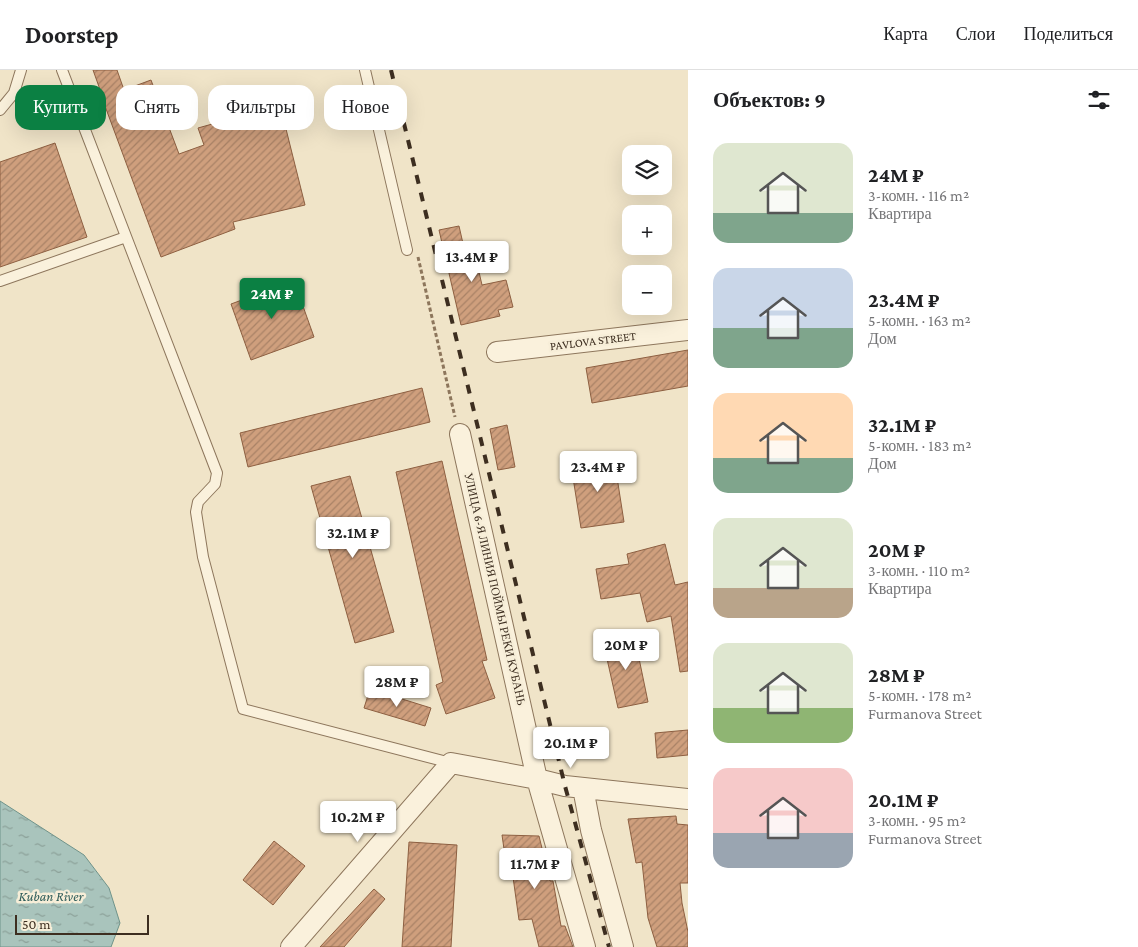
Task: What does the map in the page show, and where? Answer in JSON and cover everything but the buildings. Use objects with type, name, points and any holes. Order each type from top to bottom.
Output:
[{"type":"street","name":"PAVLOVA STREET","points":[[497,352],[688,330]]},
{"type":"street","name":"УЛИЦА 6-Я ЛИНИЯ ПОЙМЫ РЕКИ КУБАНЬ","points":[[460,434],[537,779],[585,947]]},
{"type":"street","points":[[291,947],[451,763],[564,786],[688,799]]},
{"type":"street","points":[[582,788],[591,830],[623,947]]},
{"type":"lane","points":[[0,110],[14,93],[21,70]]},
{"type":"lane","points":[[62,70],[217,473],[215,484],[198,502],[196,512],[203,557],[242,709],[451,763]]},
{"type":"lane","points":[[365,70],[407,250]]},
{"type":"lane","points":[[0,281],[126,237]]},
{"type":"path","points":[[407,250],[418,255],[460,434]]},
{"type":"water","name":"Kuban River","points":[[0,801],[84,855],[109,888],[120,923],[111,947],[0,947]]},
{"type":"railway","points":[[391,70],[565,786],[609,947]]}]
